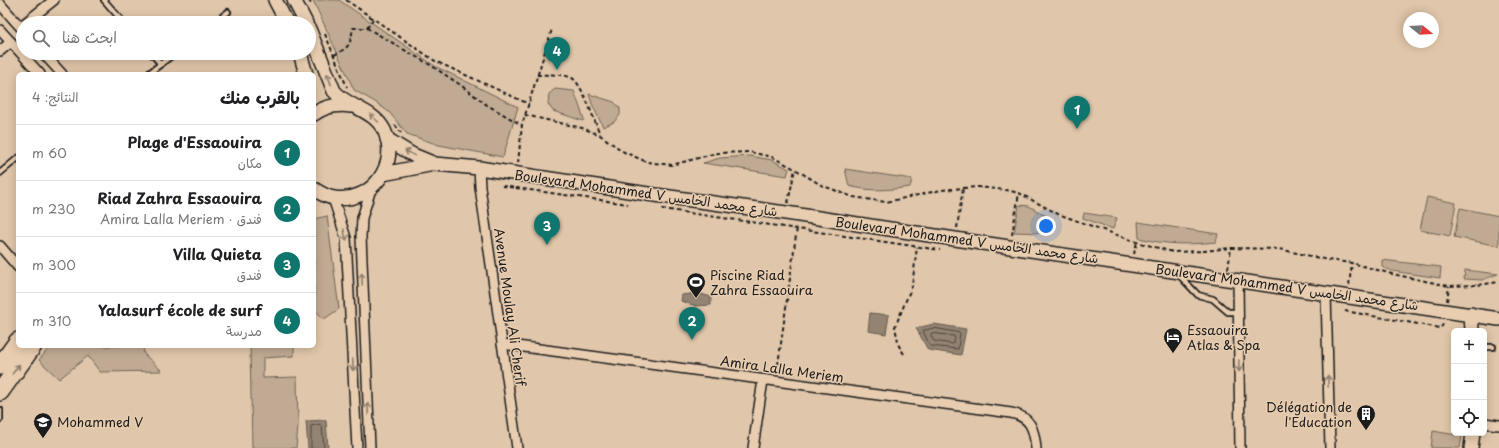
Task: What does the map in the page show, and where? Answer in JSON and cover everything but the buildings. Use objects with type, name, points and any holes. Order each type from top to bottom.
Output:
[{"type":"highway","points":[[0,366],[16,344]]},
{"type":"highway","points":[[0,392],[32,348]]},
{"type":"street","points":[[35,16],[54,0]]},
{"type":"street","points":[[275,0],[283,16]]},
{"type":"street","points":[[294,0],[302,16]]},
{"type":"street","points":[[0,4],[16,19]]},
{"type":"street","points":[[0,30],[16,48]]},
{"type":"street","points":[[0,51],[11,42]]},
{"type":"street","points":[[316,46],[334,91],[340,98],[364,110],[379,122],[387,139],[389,151],[383,174],[371,189],[359,196],[333,198],[316,190]]},
{"type":"street","points":[[27,60],[38,72]]},
{"type":"street","points":[[49,60],[60,72]]},
{"type":"street","points":[[302,60],[305,72]]},
{"type":"street","points":[[316,112],[330,106],[342,104],[354,106]]},
{"type":"street","points":[[387,139],[414,155],[434,164]]},
{"type":"street","points":[[383,174],[434,164]]},
{"type":"street","name":"Boulevard Mohammed V شارع محمد الخامس","points":[[434,164],[479,168],[514,181],[792,214],[1499,319]]},
{"type":"street","name":"Avenue Moulay Ali Cherif","points":[[479,168],[480,187],[517,448]]},
{"type":"street","points":[[370,448],[361,237],[362,218],[371,189]]},
{"type":"street","points":[[333,198],[346,238],[357,448]]},
{"type":"street","points":[[0,246],[16,265]]},
{"type":"street","points":[[1232,279],[1238,312],[1240,448]]},
{"type":"street","points":[[1326,294],[1330,448]]},
{"type":"street","points":[[1471,314],[1472,328]]},
{"type":"street","name":"Amira Lalla Meriem","points":[[502,344],[1021,415],[1031,425],[1036,448]]},
{"type":"street","points":[[753,448],[763,380]]},
{"type":"street","points":[[1487,423],[1499,425]]},
{"type":"street","points":[[1471,448],[1473,436]]},
{"type":"lane","points":[[104,0],[118,16]]},
{"type":"lane","points":[[223,16],[228,12]]},
{"type":"lane","points":[[157,60],[161,64]]},
{"type":"lane","points":[[151,72],[166,60]]},
{"type":"lane","points":[[0,173],[16,160]]},
{"type":"lane","points":[[1175,271],[1198,295],[1213,299],[1228,312],[1238,312]]},
{"type":"lane","points":[[1487,348],[1493,347]]},
{"type":"lane","points":[[0,410],[0,420]]},
{"type":"path","points":[[309,0],[312,7]]},
{"type":"path","points":[[346,0],[435,61],[529,104]]},
{"type":"path","points":[[367,28],[373,19]]},
{"type":"path","points":[[322,61],[346,49],[351,40],[353,28],[367,28],[432,66],[487,105],[522,125]]},
{"type":"path","points":[[514,181],[522,125],[552,29]]},
{"type":"path","points":[[325,34],[335,54],[349,91]]},
{"type":"path","points":[[537,75],[556,75],[572,78],[580,86],[600,136]]},
{"type":"path","points":[[525,115],[582,128],[600,136],[624,152],[647,162],[672,165],[717,153],[750,152],[772,157],[821,185],[853,197],[886,202],[941,190],[978,187],[1019,193],[1058,214],[1137,242],[1173,252],[1231,248],[1279,250],[1328,260],[1352,263],[1392,274],[1448,286],[1478,285],[1499,282]]},
{"type":"path","points":[[391,120],[402,136]]},
{"type":"path","points":[[775,381],[797,229],[792,214],[795,169]]},
{"type":"path","points":[[502,186],[514,181],[629,204]]},
{"type":"path","points":[[660,209],[952,251],[963,188]]},
{"type":"path","points":[[1004,246],[1012,238],[1019,193]]},
{"type":"path","points":[[783,227],[792,214]]},
{"type":"path","points":[[904,354],[899,346],[895,327],[912,286],[917,247]]},
{"type":"path","points":[[1231,248],[1232,279]]},
{"type":"path","points":[[1349,289],[1352,263]]},
{"type":"shaded area","points":[[313,0],[339,0],[435,66],[518,107],[503,157],[439,145],[407,134],[389,112],[354,90]]},
{"type":"shaded area","points":[[555,89],[574,91],[584,119],[583,121],[553,111],[548,104],[549,94]]},
{"type":"shaded area","points":[[589,94],[614,102],[620,108],[620,115],[614,122],[603,127]]},
{"type":"shaded area","points":[[750,156],[772,160],[789,169],[787,176],[703,163],[720,158]]},
{"type":"shaded area","points":[[845,169],[912,179],[910,187],[887,190],[865,189],[849,186]]},
{"type":"shaded area","points":[[1427,197],[1456,203],[1450,236],[1420,230]]},
{"type":"shaded area","points":[[1019,205],[1029,206],[1046,216],[1042,233],[1014,232]]},
{"type":"shaded area","points":[[1460,208],[1499,216],[1499,246],[1454,237]]},
{"type":"shaded area","points":[[1084,213],[1117,218],[1113,229],[1083,218]]},
{"type":"shaded area","points":[[327,216],[339,309],[324,319],[316,311],[316,219]]},
{"type":"shaded area","points":[[1138,222],[1218,234],[1216,242],[1186,244],[1158,242],[1139,238]]},
{"type":"shaded area","points":[[1382,260],[1441,267],[1440,278],[1392,271],[1382,267]]},
{"type":"shaded area","points":[[1465,270],[1498,274],[1482,280],[1464,279]]},
{"type":"shaded area","points":[[49,348],[143,348],[144,354],[162,371],[100,372],[88,356],[59,379],[39,360]]},
{"type":"shaded area","points":[[250,348],[294,348],[294,356],[263,358],[263,378],[297,377],[298,426],[296,448],[252,448]]},
{"type":"shaded area","points":[[1433,431],[1451,434],[1451,436],[1462,436],[1460,448],[1431,448]]},
{"type":"water","name":"Piscine Riad Zahra Essaouira","points":[[698,293],[711,297],[711,305],[696,306],[681,301],[682,295]]},
{"type":"water","points":[[870,313],[889,315],[886,334],[868,331]]},
{"type":"water","points":[[934,324],[966,329],[961,355],[928,350],[916,328]]},
{"type":"water","points":[[326,420],[328,448],[308,448],[306,421]]},
{"type":"place","name":"Yalasurf école de surf","points":[[557,70]]},
{"type":"place","name":"Plage d'Essaouira","points":[[1077,129]]},
{"type":"place","name":"Villa Quieta","points":[[547,245]]},
{"type":"place","name":"Piscine Riad Zahra Essaouira","points":[[696,299]]},
{"type":"place","name":"Riad Zahra Essaouira","points":[[692,340]]},
{"type":"place","name":"Essaouira Atlas & Spa","points":[[1173,354]]},
{"type":"place","name":"Délégation de l'Education","points":[[1366,431]]},
{"type":"place","name":"Mohammed V","points":[[43,439]]}]
